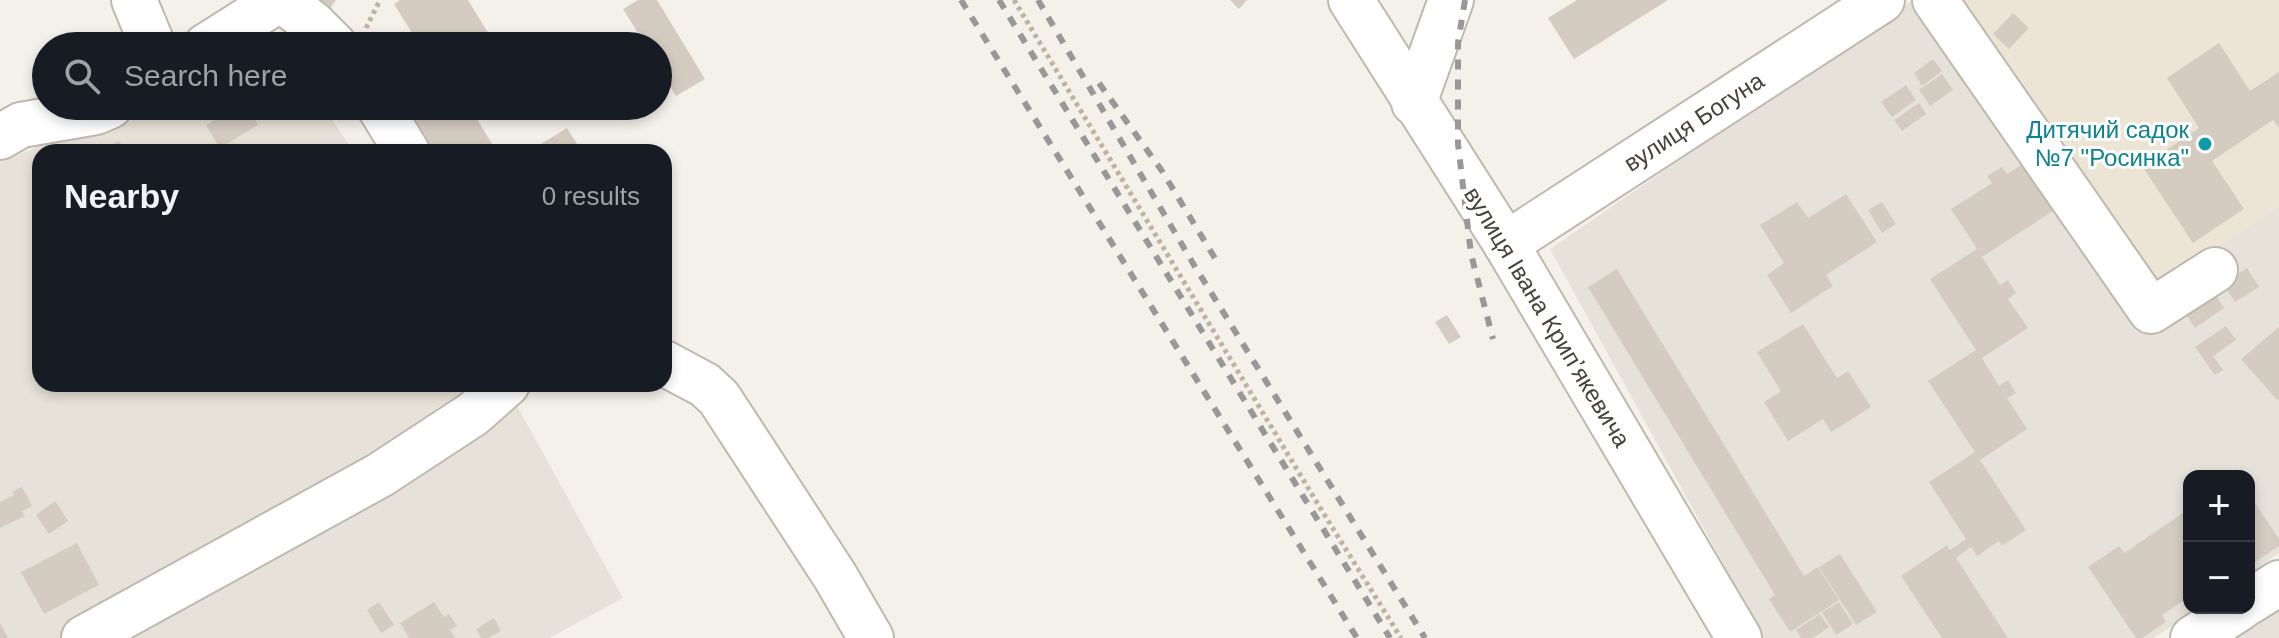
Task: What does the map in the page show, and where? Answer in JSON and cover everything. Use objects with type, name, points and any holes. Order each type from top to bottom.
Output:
[{"type":"street","points":[[134,0],[147,32]]},
{"type":"street","points":[[229,32],[280,0],[313,24],[331,32]]},
{"type":"street","name":"вулиця Івана Крипʼякевича","points":[[1351,0],[1506,244],[1739,638]]},
{"type":"street","points":[[1414,103],[1451,0]]},
{"type":"street","name":"вулиця Богуна","points":[[1506,244],[1882,0]]},
{"type":"street","points":[[1935,0],[2151,311],[2215,270]]},
{"type":"street","points":[[0,137],[21,125],[50,120]]},
{"type":"street","points":[[388,120],[402,144]]},
{"type":"street","points":[[672,367],[689,374],[719,398],[835,576],[871,638]]},
{"type":"street","points":[[84,638],[380,475],[473,414],[498,392]]},
{"type":"street","points":[[2255,598],[2279,583]]},
{"type":"street","points":[[2193,638],[2231,614]]},
{"type":"path","points":[[355,32],[380,0]]},
{"type":"path","points":[[1014,0],[1401,638]]},
{"type":"shaded area","points":[[1913,0],[1956,0],[2155,289],[2279,207],[2279,553],[2255,570],[2255,470],[2183,470],[2183,614],[2189,614],[2154,638],[1764,638],[1550,249]]},
{"type":"shaded area","points":[[1956,0],[2279,0],[2279,207],[2156,289]]},
{"type":"shaded area","points":[[106,120],[332,120],[349,144],[45,144]]},
{"type":"shaded area","points":[[32,149],[32,392],[509,392],[623,598],[549,638],[0,638],[0,162]]},
{"type":"shaded area","points":[[2279,593],[2279,638],[2209,638],[2246,614],[2255,614],[2255,608]]},
{"type":"building","points":[[314,0],[336,0],[328,11]]},
{"type":"building","points":[[400,0],[468,0],[487,32],[411,32],[394,4]]},
{"type":"building","points":[[638,0],[657,0],[705,79],[676,96],[672,89],[672,32],[637,32],[623,9]]},
{"type":"building","points":[[1230,0],[1247,0],[1239,9]]},
{"type":"building","points":[[1577,0],[1668,0],[1574,59],[1548,18]]},
{"type":"building","points":[[2013,13],[2029,28],[2009,49],[1993,34]]},
{"type":"building","name":"Дитячий садок №7 \"Росинка\"","points":[[2219,43],[2250,91],[2279,72],[2279,128],[2273,120],[2212,161],[2244,209],[2193,243],[2142,166],[2199,128],[2167,78]]},
{"type":"building","points":[[1933,59],[1942,71],[1922,86],[1914,73]]},
{"type":"building","points":[[1942,74],[1953,90],[1930,106],[1919,90]]},
{"type":"building","points":[[1906,85],[1916,100],[1892,117],[1881,102]]},
{"type":"building","points":[[1919,103],[1926,114],[1902,131],[1894,120]]},
{"type":"building","points":[[214,120],[255,120],[258,125],[227,144],[218,144],[206,125]]},
{"type":"building","points":[[407,120],[478,120],[492,144],[416,144]]},
{"type":"building","points":[[567,128],[577,144],[541,144]]},
{"type":"building","points":[[2026,162],[2056,209],[1982,257],[2000,285],[2008,280],[2016,293],[2008,299],[2028,328],[1982,358],[1999,386],[2008,380],[2016,393],[2007,398],[2027,429],[1980,460],[2026,530],[2002,546],[1999,541],[1977,556],[1971,547],[1956,558],[2008,638],[1942,638],[1901,576],[1947,545],[1950,550],[1966,539],[1929,482],[1975,452],[1928,381],[1976,350],[1930,279],[1977,249],[1951,209],[1992,183],[1987,176],[2002,167],[2007,174]]},
{"type":"building","points":[[1846,194],[1877,242],[1826,275],[1833,286],[1791,313],[1767,275],[1784,263],[1760,225],[1797,202],[1808,218]]},
{"type":"building","points":[[1882,202],[1896,224],[1882,233],[1868,210]]},
{"type":"building","points":[[2247,268],[2259,287],[2235,302],[2223,284]]},
{"type":"building","points":[[1617,269],[1804,576],[1818,567],[1839,600],[1790,632],[1769,599],[1775,595],[1588,287]]},
{"type":"building","points":[[2213,291],[2224,308],[2195,328],[2184,311]]},
{"type":"building","points":[[1447,315],[1461,337],[1449,344],[1435,322]]},
{"type":"building","points":[[1803,324],[1837,378],[1848,371],[1871,407],[1831,432],[1823,419],[1788,441],[1764,402],[1781,391],[1757,352]]},
{"type":"building","points":[[2226,326],[2236,340],[2213,356],[2223,370],[2215,375],[2195,347]]},
{"type":"building","points":[[2279,327],[2279,399],[2277,400],[2241,359]]},
{"type":"building","points":[[22,487],[32,506],[22,511],[25,516],[0,528],[0,502]]},
{"type":"building","points":[[55,501],[68,521],[49,534],[36,515]]},
{"type":"building","points":[[2255,503],[2279,539],[2279,546],[2255,562]]},
{"type":"building","points":[[2183,513],[2183,601],[2162,615],[2166,622],[2142,638],[2136,638],[2088,567],[2119,546],[2124,553]]},
{"type":"building","points":[[77,543],[99,585],[44,614],[21,572]]},
{"type":"building","points":[[1840,554],[1877,612],[1856,625],[1819,567]]},
{"type":"building","points":[[379,602],[394,625],[381,633],[367,610]]},
{"type":"building","points":[[434,602],[444,617],[449,614],[457,626],[450,630],[455,638],[409,638],[400,623]]},
{"type":"building","points":[[1839,602],[1853,624],[1836,635],[1822,612]]},
{"type":"building","points":[[1820,614],[1829,627],[1813,638],[1801,638],[1796,630]]},
{"type":"building","points":[[494,618],[501,631],[481,638],[476,629]]},
{"type":"building","points":[[0,623],[8,638],[0,638]]},
{"type":"railway","points":[[961,0],[1357,638]]},
{"type":"railway","points":[[999,0],[1390,638]]},
{"type":"railway","points":[[1038,0],[1194,265],[1425,638]]},
{"type":"railway","points":[[1465,0],[1458,43],[1458,144],[1471,254],[1493,339]]},
{"type":"railway","points":[[1099,83],[1162,171],[1216,260]]},
{"type":"place","name":"Дитячий садок №7 \"Росинка\"","points":[[2205,144]]}]
